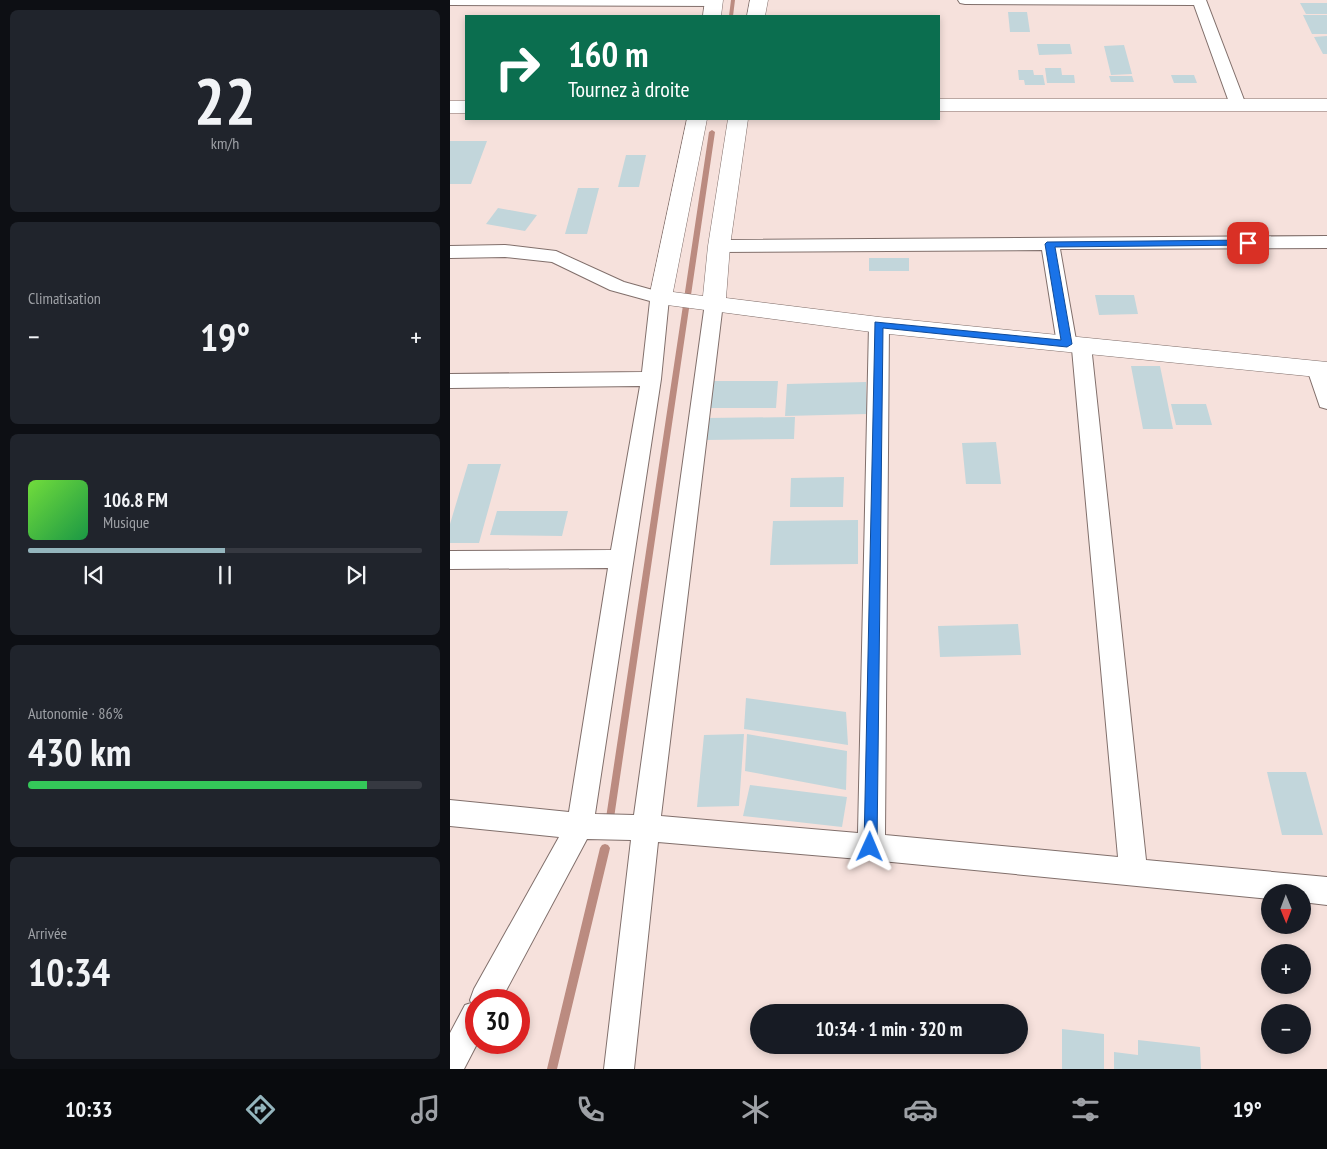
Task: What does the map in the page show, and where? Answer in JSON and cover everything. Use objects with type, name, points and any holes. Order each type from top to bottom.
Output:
[{"type":"street","points":[[450,1],[529,0],[713,6]]},
{"type":"street","points":[[756,15],[759,0]]},
{"type":"street","points":[[965,0],[1199,1],[1238,105]]},
{"type":"street","points":[[940,105],[1327,105]]},
{"type":"street","points":[[450,107],[465,107]]},
{"type":"street","points":[[491,989],[580,826],[651,379],[660,298],[697,120]]},
{"type":"street","points":[[619,1069],[646,828],[714,303],[719,246],[738,120]]},
{"type":"street","points":[[719,246],[1327,242]]},
{"type":"street","points":[[1050,244],[1074,344],[1133,871]]},
{"type":"street","points":[[450,252],[515,252],[556,257],[617,286],[660,298],[714,303],[879,325],[1322,369],[1327,402]]},
{"type":"street","points":[[870,847],[879,325]]},
{"type":"street","points":[[450,381],[651,379]]},
{"type":"street","points":[[450,560],[621,559]]},
{"type":"street","points":[[450,813],[580,826],[646,828],[870,847],[1327,891]]},
{"type":"street","points":[[450,1063],[465,1036]]},
{"type":"building","points":[[1300,3],[1327,3],[1327,14],[1306,14]]},
{"type":"building","points":[[1008,12],[1027,12],[1030,32],[1010,32]]},
{"type":"building","points":[[1303,15],[1327,15],[1327,34],[1312,34]]},
{"type":"building","points":[[1327,36],[1327,54],[1323,54],[1314,37]]},
{"type":"building","points":[[1037,44],[1070,44],[1072,54],[1039,55]]},
{"type":"building","points":[[1124,45],[1132,74],[1111,75],[1104,46]]},
{"type":"building","points":[[1045,68],[1061,68],[1062,75],[1074,75],[1075,83],[1047,83]]},
{"type":"building","points":[[1018,70],[1033,70],[1034,75],[1043,75],[1045,85],[1025,85],[1024,80],[1019,80]]},
{"type":"building","points":[[1171,75],[1194,75],[1197,83],[1174,83]]},
{"type":"building","points":[[1109,76],[1132,76],[1134,82],[1111,82]]},
{"type":"building","points":[[450,141],[487,141],[471,184],[450,184]]},
{"type":"building","points":[[626,155],[646,155],[639,187],[618,187]]},
{"type":"building","points":[[578,188],[599,188],[587,234],[565,234]]},
{"type":"building","points":[[498,208],[537,215],[525,231],[486,224]]},
{"type":"building","points":[[869,258],[909,258],[909,271],[869,271]]},
{"type":"building","points":[[1095,295],[1134,295],[1138,314],[1099,315]]},
{"type":"building","points":[[1131,366],[1160,366],[1173,429],[1143,429]]},
{"type":"building","points":[[701,381],[778,381],[776,408],[697,408]]},
{"type":"building","points":[[866,382],[867,414],[785,416],[787,384]]},
{"type":"building","points":[[1171,404],[1206,404],[1212,425],[1176,425]]},
{"type":"building","points":[[795,417],[794,439],[704,440],[707,418]]},
{"type":"building","points":[[996,442],[1001,484],[966,484],[962,443]]},
{"type":"building","points":[[468,464],[501,464],[479,543],[450,543],[450,524]]},
{"type":"building","points":[[844,477],[843,507],[790,507],[791,478]]},
{"type":"building","points":[[497,511],[568,511],[562,536],[490,535]]},
{"type":"building","points":[[858,520],[858,564],[770,565],[773,521]]},
{"type":"building","points":[[1018,624],[1021,655],[940,657],[938,626]]},
{"type":"building","points":[[746,698],[846,712],[848,745],[744,729]]},
{"type":"building","points":[[744,734],[739,806],[697,807],[704,735]]},
{"type":"building","points":[[747,734],[847,751],[846,790],[745,771]]},
{"type":"building","points":[[1267,772],[1306,772],[1323,835],[1282,835]]},
{"type":"building","points":[[750,785],[847,797],[842,827],[743,816]]},
{"type":"building","points":[[1062,1029],[1104,1034],[1104,1069],[1062,1069]]},
{"type":"building","points":[[1138,1040],[1200,1047],[1201,1069],[1114,1069],[1114,1052],[1138,1055]]},
{"type":"waterway","points":[[731,15],[733,0]]},
{"type":"waterway","points":[[610,818],[712,132]]},
{"type":"waterway","points":[[552,1069],[605,848]]},
{"type":"route","points":[[870,847],[879,325],[1067,344],[1050,244],[1248,243]]}]
